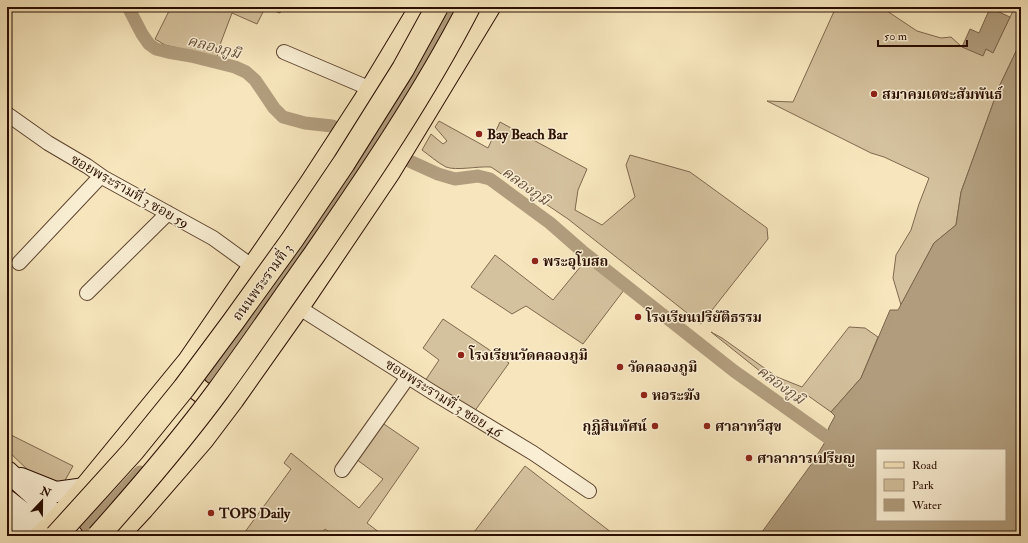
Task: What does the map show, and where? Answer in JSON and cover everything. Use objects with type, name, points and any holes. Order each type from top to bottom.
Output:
[{"type":"main road","name":"ถนนพระรามที่ 3","points":[[57,532],[85,488],[189,361],[342,135],[421,7]]},
{"type":"main road","name":"ถนนพระรามที่ 3","points":[[57,532],[133,451],[184,388],[233,322],[292,240],[344,162],[403,69],[437,7]]},
{"type":"main road","name":"ถนนพระรามที่ 3","points":[[98,536],[179,441],[260,333],[373,169],[423,89],[470,7]]},
{"type":"main road","points":[[117,536],[202,440],[233,399],[389,172],[488,7]]},
{"type":"main road","points":[[189,361],[191,378],[204,393],[220,399],[233,399]]},
{"type":"main road","points":[[9,473],[57,532]]},
{"type":"main road","points":[[9,473],[56,492],[85,488]]},
{"type":"main road","points":[[7,501],[57,532]]},
{"type":"main road","points":[[7,501],[17,520],[21,536]]},
{"type":"street","points":[[284,52],[371,89]]},
{"type":"street","name":"ซอยพระรามที่ 3 ซอย 59","points":[[7,114],[48,143],[102,176],[213,238],[253,267]]},
{"type":"street","points":[[19,263],[102,176]]},
{"type":"street","points":[[87,293],[168,213]]},
{"type":"street","name":"ซอยพระรามที่ 3 ซอย 46","points":[[298,306],[408,377],[533,452],[589,491]]},
{"type":"street","points":[[342,470],[408,377]]},
{"type":"green space","points":[[171,7],[283,7],[280,13],[265,8],[257,24],[232,13],[217,57],[165,45],[155,39]]},
{"type":"green space","name":"สมาคมเตชะสัมพันธ์","points":[[836,7],[881,7],[917,31],[941,38],[951,37],[962,47],[986,49],[993,52],[1013,11],[1006,7],[1021,7],[1021,41],[999,87],[961,192],[956,225],[934,243],[901,305],[893,278],[896,255],[911,230],[929,178],[884,157],[871,153],[767,101],[793,102]]},
{"type":"green space","points":[[439,121],[488,148],[500,122],[587,169],[578,190],[575,210],[602,225],[635,197],[626,165],[630,155],[690,172],[767,228],[768,239],[701,324],[568,219],[491,167],[450,168],[446,167],[422,150],[431,134],[443,144],[447,141],[435,127]]},
{"type":"green space","points":[[495,255],[553,300],[586,260],[624,290],[583,344],[526,306],[512,314],[471,287]]},
{"type":"green space","points":[[443,319],[509,363],[474,412],[425,381],[439,360],[423,348]]},
{"type":"green space","points":[[849,327],[865,328],[878,337],[861,378],[831,412],[807,395],[800,403],[711,332],[722,338],[777,377],[802,387]]},
{"type":"green space","points":[[381,422],[419,448],[367,523],[384,536],[334,536],[325,529],[320,536],[242,536],[291,469],[284,463],[291,453],[359,508],[383,479],[356,459]]},
{"type":"green space","points":[[7,433],[73,466],[63,484],[31,473],[7,450]]},
{"type":"green space","points":[[525,466],[616,536],[471,536]]},
{"type":"water","points":[[990,8],[1010,17],[993,53],[986,49],[983,56],[962,47],[970,29],[979,33]]},
{"type":"water","points":[[1021,41],[1021,536],[759,536],[813,462],[825,442],[829,427],[835,416],[831,412],[861,378],[890,310],[898,310],[934,243],[956,225],[961,192],[999,87]]},
{"type":"waterway","name":"คลองภูมิ","points":[[128,7],[142,34],[149,44],[156,49],[235,67],[246,72],[255,80],[274,108],[283,117],[305,123],[332,126],[438,174],[455,179],[478,176],[490,179],[550,223],[582,251],[734,371],[841,447]]},
{"type":"waterway","points":[[199,397],[343,193],[455,12]]},
{"type":"waterway","points":[[80,536],[140,472]]},
{"type":"place","name":"สมาคมเตชะสัมพันธ์","points":[[874,94]]},
{"type":"place","name":"Bay Beach Bar","points":[[479,134]]},
{"type":"place","name":"พระอุโบสถ","points":[[535,261]]},
{"type":"place","name":"โรงเรียนปริยัติธรรม","points":[[638,317]]},
{"type":"place","name":"โรงเรียนวัดคลองภูมิ","points":[[461,355]]},
{"type":"place","name":"วัดคลองภูมิ","points":[[620,367]]},
{"type":"place","name":"หอระฆัง","points":[[644,395]]},
{"type":"place","name":"กุฏิสินทัศน์","points":[[655,426]]},
{"type":"place","name":"ศาลาทวีสุข","points":[[707,426]]},
{"type":"place","name":"ศาลาการเปรียญ","points":[[749,458]]},
{"type":"place","name":"TOPS Daily","points":[[211,513]]}]
